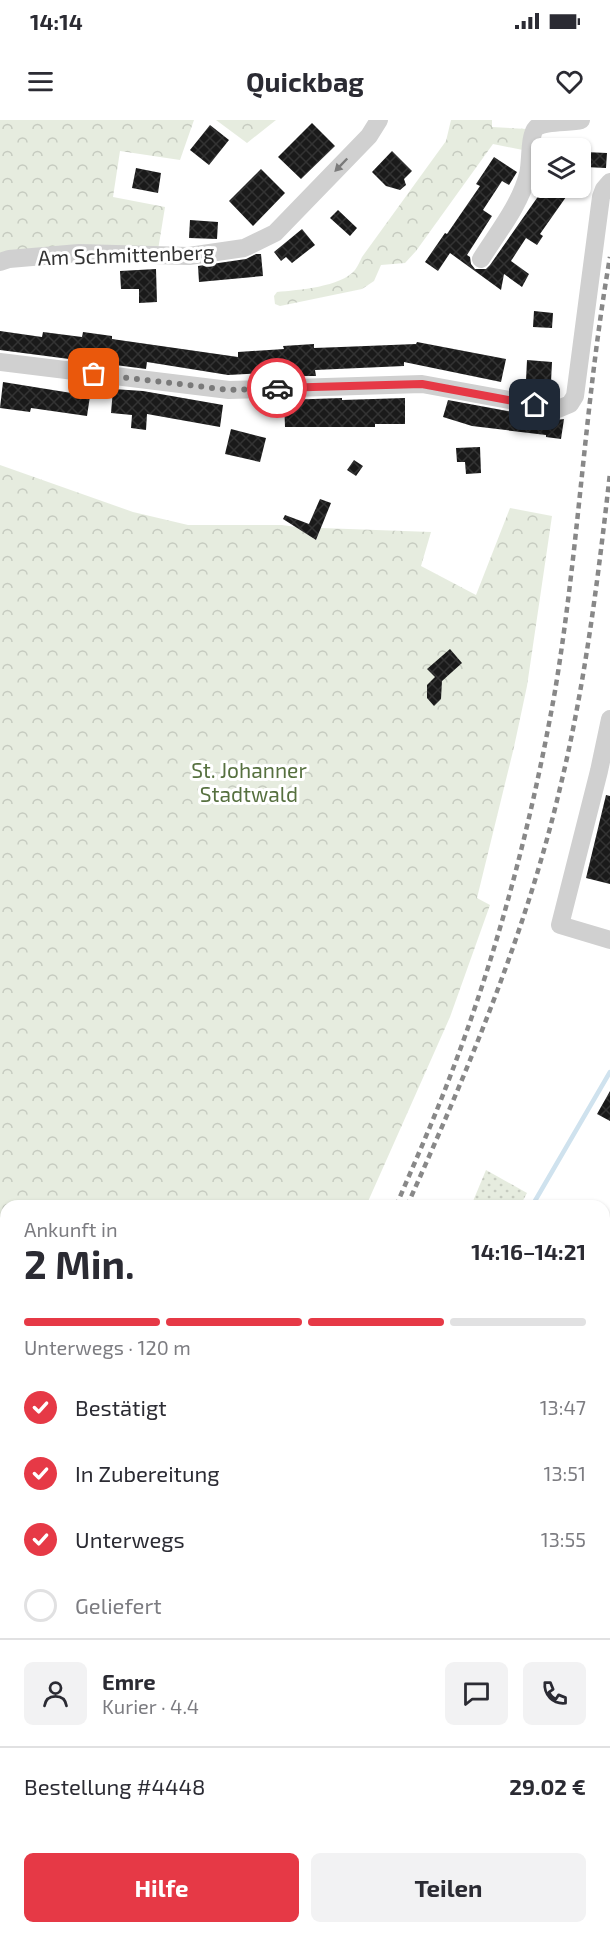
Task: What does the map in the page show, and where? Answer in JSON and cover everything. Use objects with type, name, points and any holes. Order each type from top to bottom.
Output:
[{"type":"street","name":"Am Schmittenberg","points":[[0,261],[79,254],[204,255],[244,248],[264,240],[286,222],[369,136],[379,120]]},
{"type":"street","points":[[481,259],[522,194],[530,168],[532,135],[535,129],[541,125],[581,120]]},
{"type":"street","points":[[0,362],[230,390],[422,384],[558,409],[570,404],[575,396],[601,197],[610,182]]},
{"type":"street","points":[[610,719],[560,925],[610,940]]},
{"type":"green space","points":[[0,120],[194,120],[180,160],[120,151],[113,197],[165,207],[158,250],[0,253]]},
{"type":"green space","points":[[216,120],[276,120],[247,143]]},
{"type":"green space","points":[[451,120],[492,120],[492,127],[527,129],[523,150],[493,144],[405,263],[381,265],[374,281],[362,289],[280,306],[275,304],[274,296],[277,292],[330,284],[348,276],[355,270],[446,141]]},
{"type":"green space","name":"St. Johanner Stadtwald","points":[[0,465],[133,512],[188,525],[282,525],[296,527],[316,540],[321,528],[431,532],[421,566],[476,595],[510,508],[552,516],[527,686],[477,898],[490,905],[450,1017],[369,1200],[0,1200]]},
{"type":"green space","points":[[486,1170],[527,1193],[523,1200],[474,1200]]},
{"type":"building","points":[[312,123],[335,146],[301,179],[278,157]]},
{"type":"building","points":[[210,125],[229,140],[209,165],[190,150]]},
{"type":"building","points":[[392,151],[412,171],[404,179],[406,185],[400,190],[386,186],[372,172]]},
{"type":"building","points":[[591,152],[607,153],[606,168],[591,167]]},
{"type":"building","points":[[494,157],[517,172],[509,185],[502,181],[483,210],[492,216],[467,255],[475,269],[486,269],[490,265],[537,198],[565,198],[540,234],[543,236],[537,245],[526,238],[511,261],[529,274],[522,287],[504,274],[501,290],[450,253],[438,271],[425,262],[480,186],[476,184]]},
{"type":"building","points":[[136,168],[161,173],[158,193],[132,188]]},
{"type":"building","points":[[261,169],[285,193],[253,226],[229,201]]},
{"type":"building","points":[[338,210],[357,228],[350,236],[330,218]]},
{"type":"building","points":[[190,220],[218,222],[217,239],[189,238]]},
{"type":"building","points":[[302,229],[315,245],[292,263],[286,257],[281,261],[274,252]]},
{"type":"building","points":[[261,254],[263,276],[199,282],[198,266],[246,259]]},
{"type":"building","points":[[156,269],[157,302],[139,303],[139,289],[121,289],[120,271]]},
{"type":"building","points":[[534,311],[553,313],[552,328],[533,327]]},
{"type":"building","points":[[0,331],[42,337],[43,332],[82,337],[83,332],[112,336],[112,339],[238,357],[238,352],[284,349],[283,346],[314,344],[314,348],[416,344],[417,342],[506,359],[501,382],[404,362],[404,366],[315,370],[316,376],[302,376],[296,368],[266,369],[266,373],[228,375],[147,362],[146,369],[0,350]]},
{"type":"building","points":[[527,360],[552,362],[551,382],[526,380]]},
{"type":"building","points":[[3,382],[90,396],[87,416],[31,408],[30,412],[0,408]]},
{"type":"building","points":[[113,389],[143,391],[223,405],[220,427],[147,414],[146,430],[131,428],[132,415],[111,413]]},
{"type":"building","points":[[342,398],[342,400],[405,398],[405,424],[375,424],[375,427],[285,427],[284,400]]},
{"type":"building","points":[[448,400],[556,420],[564,419],[561,439],[472,426],[443,417]]},
{"type":"building","points":[[231,429],[266,438],[260,462],[225,454]]},
{"type":"building","points":[[480,447],[481,473],[466,474],[465,462],[457,462],[456,448]]},
{"type":"building","points":[[354,460],[363,466],[356,476],[347,470]]},
{"type":"building","points":[[320,499],[331,503],[316,540],[283,519],[285,515],[309,524]]},
{"type":"building","points":[[450,649],[462,663],[442,681],[441,699],[434,706],[427,698],[427,685],[435,677],[427,669]]},
{"type":"building","points":[[606,795],[610,796],[610,884],[586,878]]},
{"type":"building","points":[[610,1091],[610,1121],[597,1114]]},
{"type":"waterway","points":[[535,1200],[610,1072]]},
{"type":"railway","points":[[399,1200],[445,1091],[484,981],[512,885],[536,788],[563,637],[594,365],[610,257]]},
{"type":"railway","points":[[410,1200],[494,1000],[546,842],[569,749],[584,671],[610,473]]},
{"type":"way so far","points":[[94,374],[230,390],[277,388]]},
{"type":"route","points":[[277,388],[422,384],[535,405]]}]
